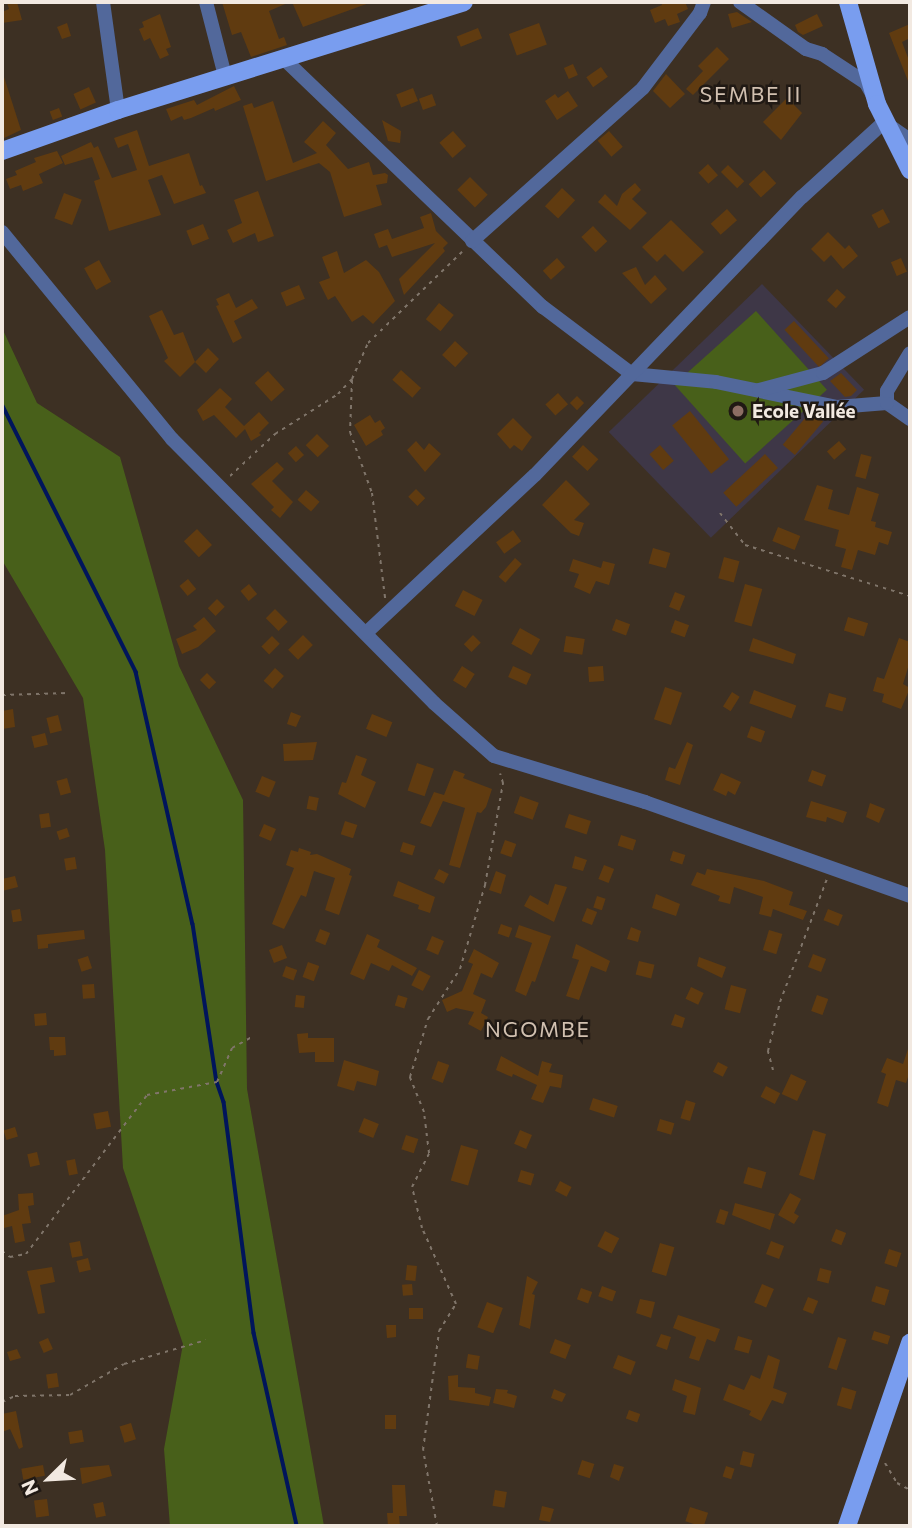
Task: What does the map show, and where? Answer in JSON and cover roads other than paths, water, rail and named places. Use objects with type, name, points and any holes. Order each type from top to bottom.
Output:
[{"type":"main road","points":[[2,151],[118,110],[464,2]]},
{"type":"main road","points":[[848,2],[877,104],[910,170]]},
{"type":"main road","points":[[847,1526],[910,1343]]},
{"type":"street","points":[[103,2],[118,110]]},
{"type":"street","points":[[206,2],[225,76]]},
{"type":"street","points":[[472,241],[643,88],[701,13],[705,2]]},
{"type":"street","points":[[740,2],[806,49],[822,54],[866,83],[877,104]]},
{"type":"street","points":[[284,59],[543,307],[632,374],[688,378],[837,407],[887,403],[910,419]]},
{"type":"street","points":[[366,633],[535,475],[802,197],[884,122],[910,140]]},
{"type":"street","points":[[2,232],[172,439],[434,703],[494,756],[645,802],[910,896]]},
{"type":"street","points":[[756,390],[822,373],[910,317]]},
{"type":"street","points":[[887,403],[887,391],[910,353]]},
{"type":"waterway","points":[[2,404],[136,672],[193,924],[217,1082],[224,1102],[254,1333],[297,1526]]},
{"type":"place","name":"Ecole Vallée","points":[[738,411]]},
{"type":"district","name":"SEMBE II","points":[[751,94]]},
{"type":"district","name":"NGOMBE","points":[[538,1029]]}]
